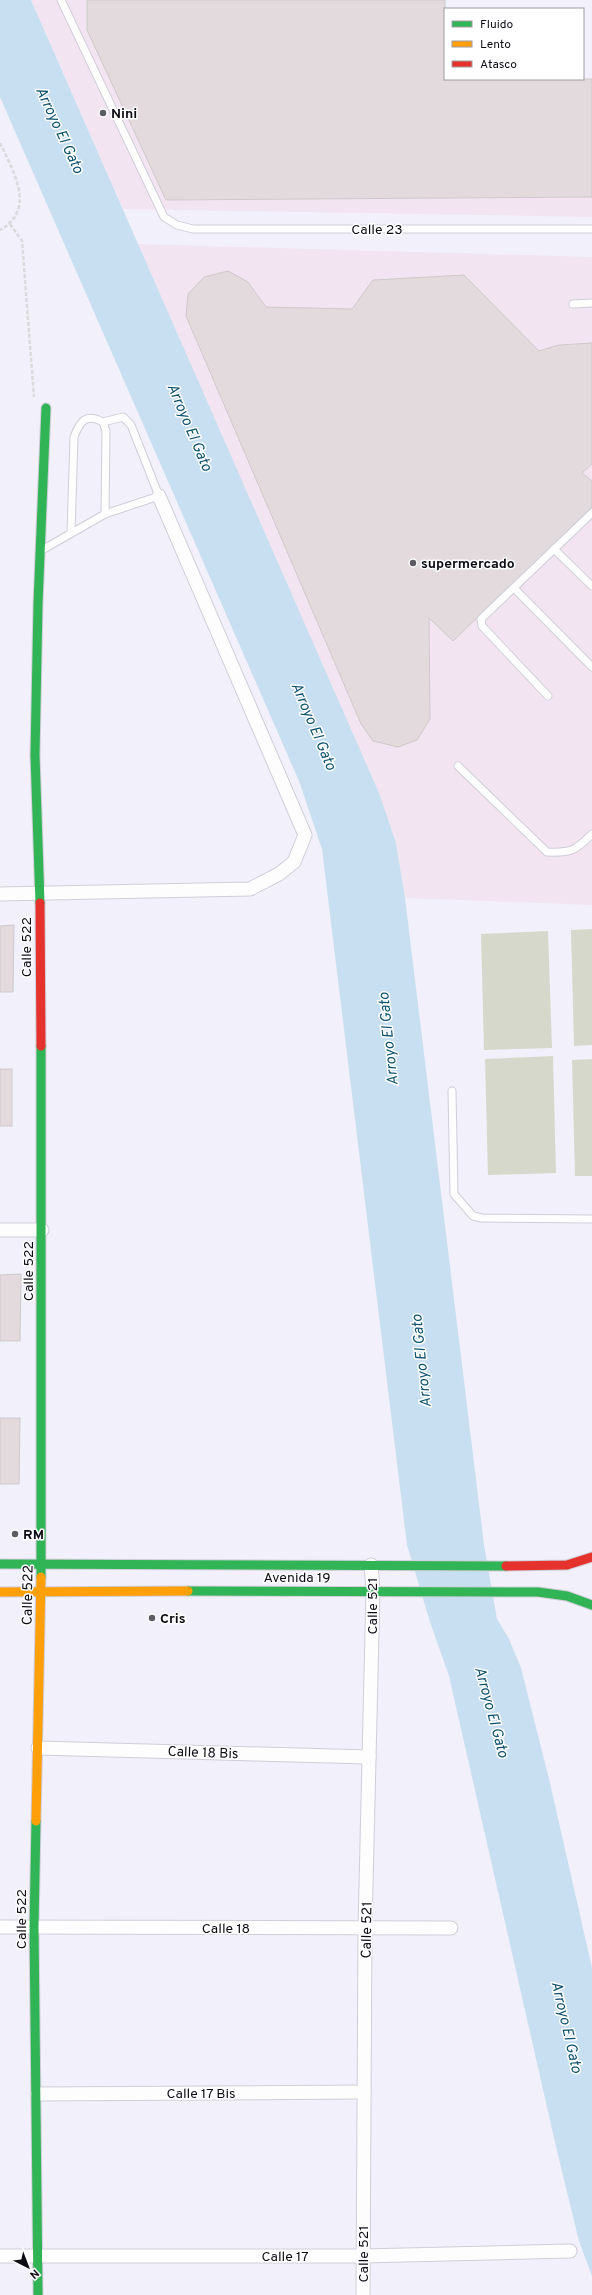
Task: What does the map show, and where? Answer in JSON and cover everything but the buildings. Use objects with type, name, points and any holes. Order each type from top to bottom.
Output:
[{"type":"street","name":"Calle 522","points":[[38,2295],[39,2256],[34,1927],[42,1564],[42,1230],[40,894],[35,755],[40,551],[46,408]]},
{"type":"street","points":[[0,894],[250,889],[279,874],[294,862],[305,835],[159,496]]},
{"type":"street","points":[[0,1230],[42,1230]]},
{"type":"street","name":"Avenida 19","points":[[0,1564],[490,1566],[567,1565],[592,1557]]},
{"type":"street","name":"Calle 521","points":[[363,2295],[365,1928],[373,1590],[371,1565]]},
{"type":"street","name":"Avenida 19","points":[[0,1592],[373,1590],[411,1592],[538,1592],[567,1596],[592,1605]]},
{"type":"street","name":"Calle 18 Bis","points":[[38,1748],[369,1757]]},
{"type":"street","name":"Calle 18","points":[[0,1927],[451,1928]]},
{"type":"street","name":"Calle 17 Bis","points":[[37,2094],[364,2092]]},
{"type":"street","name":"Calle 17","points":[[0,2256],[363,2256],[570,2251]]},
{"type":"lane","name":"Calle 23","points":[[61,0],[164,217],[177,226],[193,228],[592,229]]},
{"type":"lane","points":[[573,304],[592,303]]},
{"type":"lane","points":[[40,551],[105,514],[159,496],[132,425],[123,418],[103,422],[94,417],[85,419],[78,427],[74,437],[71,533]]},
{"type":"lane","points":[[103,422],[106,431],[105,514]]},
{"type":"lane","points":[[548,696],[482,626],[481,619],[592,513]]},
{"type":"lane","points":[[554,549],[592,586]]},
{"type":"lane","points":[[514,588],[592,667]]},
{"type":"lane","points":[[458,766],[547,852],[567,853],[579,847],[592,834]]},
{"type":"lane","points":[[452,1091],[454,1194],[473,1216],[482,1218],[592,1219]]},
{"type":"path","points":[[0,143],[20,187],[16,214],[10,224],[0,230]]},
{"type":"path","points":[[10,224],[22,241],[34,401],[46,408]]},
{"type":"shaded area","name":"Nini","points":[[31,0],[87,0],[87,30],[166,200],[592,197],[592,217],[123,209]]},
{"type":"shaded area","points":[[138,244],[592,257],[592,905],[405,898],[396,843]]},
{"type":"shaded area","points":[[592,929],[592,1045],[574,1046],[571,930]]},
{"type":"shaded area","points":[[548,931],[552,1048],[484,1050],[481,934]]},
{"type":"shaded area","points":[[553,1056],[556,1173],[488,1175],[485,1059]]},
{"type":"shaded area","points":[[592,1059],[592,1176],[575,1176],[572,1060]]},
{"type":"water","name":"Arroyo El Gato","points":[[0,0],[31,0],[379,793],[396,843],[405,898],[484,1545],[497,1619],[509,1639],[521,1668],[550,1783],[592,1968],[592,2276],[579,2241],[557,2151],[449,1676],[430,1622],[407,1545],[322,849],[299,781],[0,97]]},
{"type":"traffic: fast","points":[[40,903],[35,755],[38,604],[46,408]]},
{"type":"traffic: fast","points":[[41,1046],[41,1577]]},
{"type":"traffic: fast","points":[[0,1564],[506,1566]]},
{"type":"traffic: fast","points":[[188,1591],[538,1592],[567,1596],[592,1605]]},
{"type":"traffic: fast","points":[[36,1821],[34,1927],[38,2295]]},
{"type":"traffic: slow","points":[[36,1821],[41,1577]]},
{"type":"traffic: slow","points":[[0,1592],[188,1591]]},
{"type":"traffic: jam","points":[[40,903],[41,1046]]},
{"type":"traffic: jam","points":[[506,1566],[567,1565],[592,1557]]},
{"type":"place","name":"Nini","points":[[103,113]]},
{"type":"place","name":"supermercado","points":[[413,563]]},
{"type":"place","name":"RM","points":[[15,1534]]},
{"type":"place","name":"Cris","points":[[152,1618]]}]
